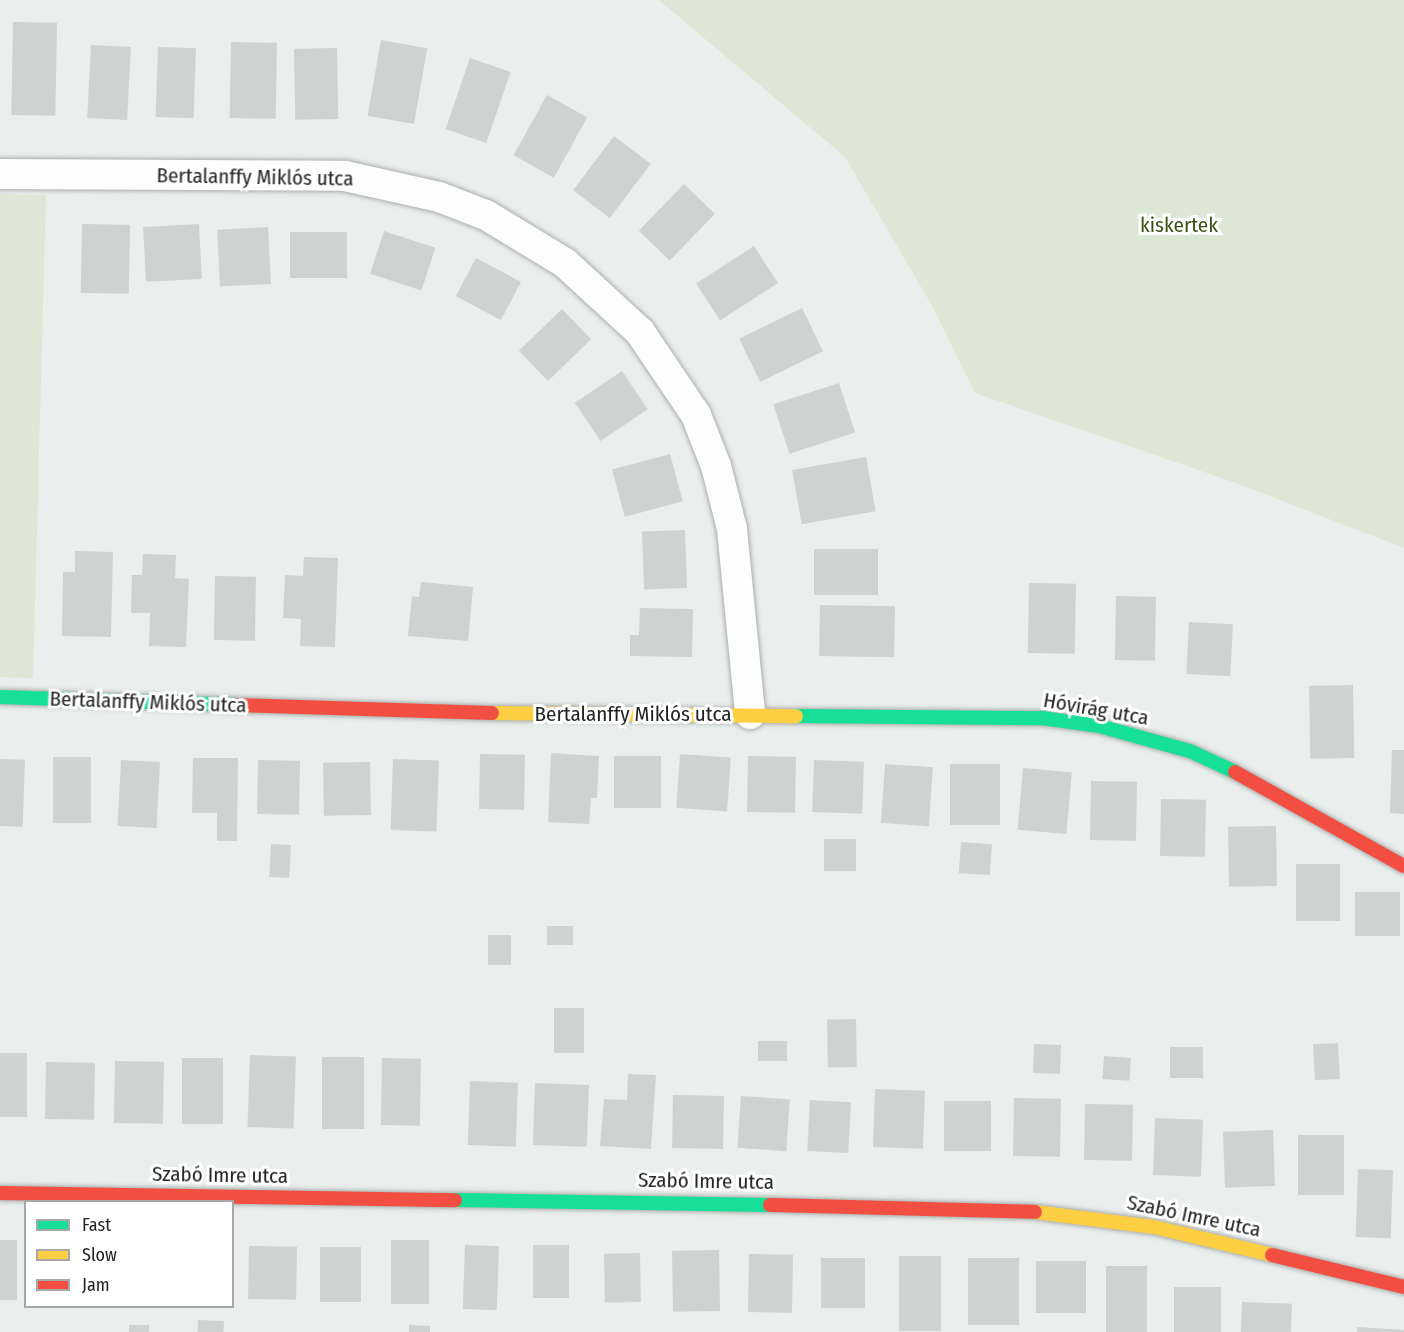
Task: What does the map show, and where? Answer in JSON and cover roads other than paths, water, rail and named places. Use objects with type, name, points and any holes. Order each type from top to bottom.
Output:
[{"type":"street","name":"Bertalanffy Miklós utca","points":[[0,174],[345,176],[439,197],[477,212],[565,263],[640,332],[696,415],[716,466],[732,529],[750,714],[448,712],[0,697]]},
{"type":"street","name":"Hóvirág utca","points":[[750,714],[1042,718],[1109,729],[1190,751],[1231,769],[1404,866]]},
{"type":"street","name":"Szabó Imre utca","points":[[0,1193],[1007,1209],[1154,1227],[1404,1287]]},
{"type":"park label","name":"kiskertek","points":[[1179,225]]}]
